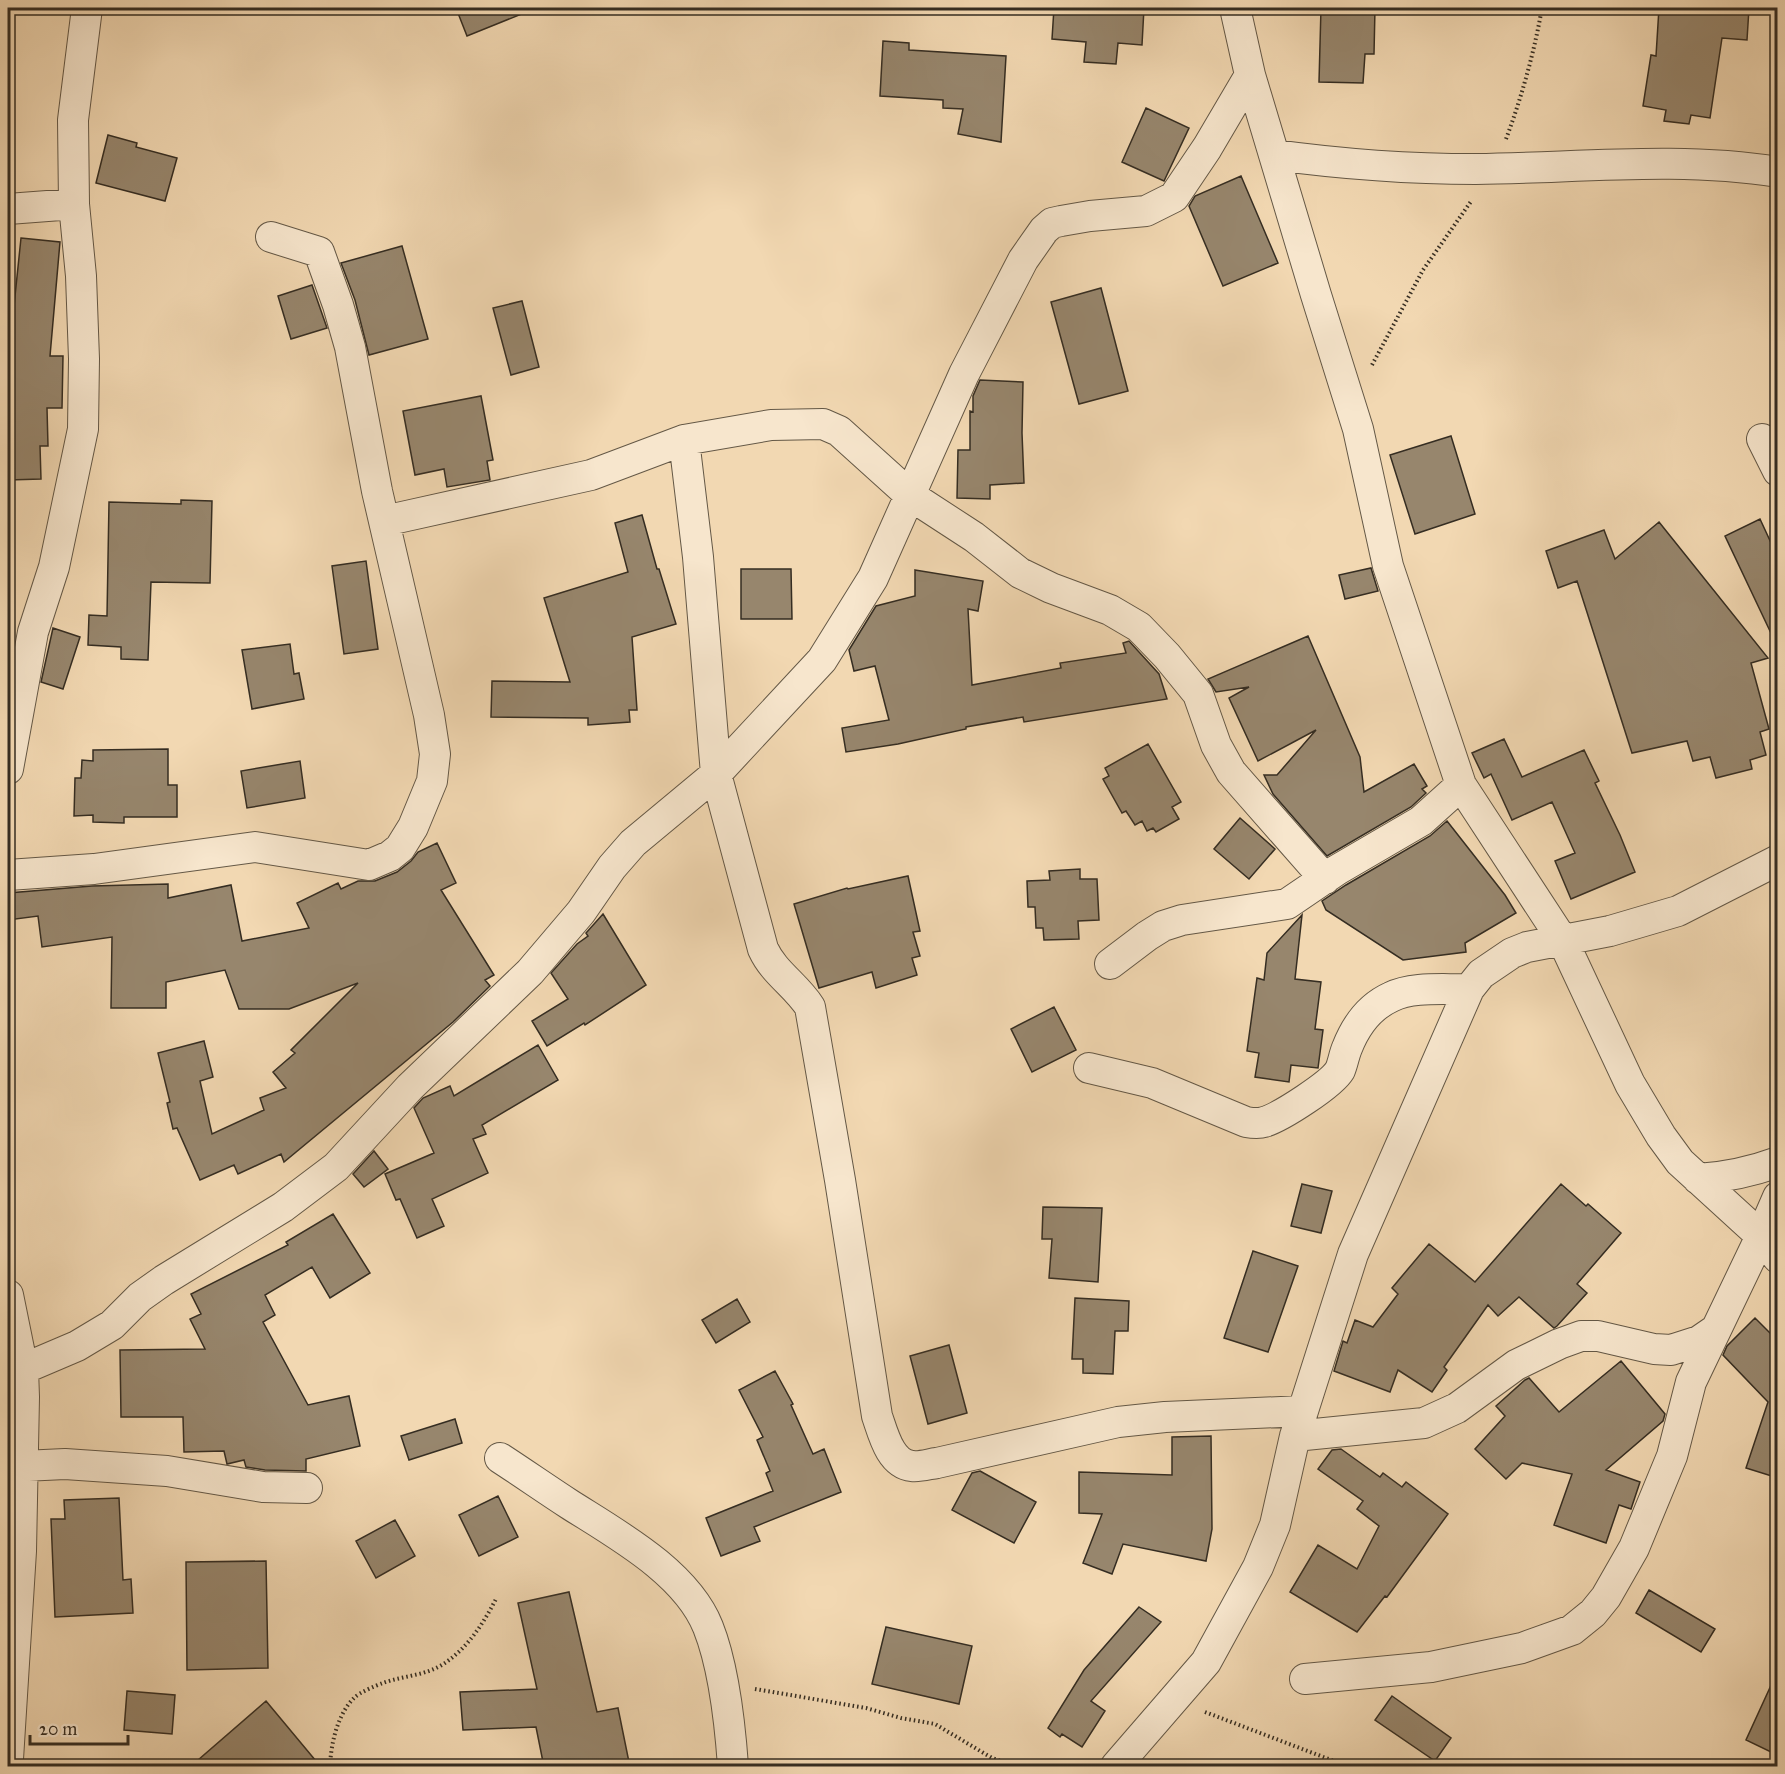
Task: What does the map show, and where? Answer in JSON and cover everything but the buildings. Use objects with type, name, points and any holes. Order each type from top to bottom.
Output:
[{"type":"street","points":[[8,769],[33,632],[54,567],[83,429],[84,358],[82,299],[74,204],[73,120],[87,8]]},
{"type":"street","points":[[1235,8],[1250,75],[1358,429],[1388,566],[1461,785],[1563,941],[1630,1084],[1661,1136],[1680,1162],[1769,1247]]},
{"type":"street","points":[[23,1369],[77,1346],[112,1325],[148,1291],[283,1207],[336,1167],[410,1087],[530,972],[581,912],[612,867],[633,843],[716,774],[822,660],[873,578],[964,374],[1023,260],[1044,230],[1052,224],[1089,216],[1146,211],[1174,197],[1207,148],[1250,75]]},
{"type":"street","points":[[1275,155],[1313,160],[1430,168],[1681,164],[1735,166],[1778,172]]},
{"type":"street","points":[[8,209],[74,204]]},
{"type":"street","points":[[8,874],[94,869],[255,847],[369,865],[390,856],[400,848],[426,800],[432,781],[435,754],[420,674],[384,521],[350,347],[319,252],[271,237]]},
{"type":"street","points":[[384,521],[591,476],[684,440],[771,425],[823,424],[839,430],[911,496],[974,537],[1020,573],[1051,588],[1110,610],[1138,627],[1167,656],[1198,694],[1216,745],[1231,772],[1325,879]]},
{"type":"street","points":[[1762,439],[1778,471]]},
{"type":"street","points":[[684,440],[698,557],[716,774],[763,949],[776,970],[803,996],[810,1007],[877,1416],[885,1440],[901,1462],[912,1466],[937,1463],[1118,1422],[1165,1418],[1299,1423],[1424,1423],[1457,1408],[1516,1365],[1581,1336],[1598,1336],[1654,1350],[1671,1350],[1699,1341],[1715,1330]]},
{"type":"street","points":[[1110,964],[1163,926],[1182,920],[1287,904],[1421,821],[1461,785]]},
{"type":"street","points":[[1116,1767],[1206,1662],[1258,1567],[1275,1525],[1299,1423],[1353,1254],[1469,989],[1481,974],[1512,953],[1527,946],[1610,931],[1678,911],[1778,860]]},
{"type":"street","points":[[1089,1068],[1152,1083],[1246,1122],[1256,1124],[1266,1122],[1328,1084],[1340,1071],[1347,1046],[1359,1023],[1370,1010],[1393,996],[1418,991],[1469,989]]},
{"type":"street","points":[[1698,1179],[1730,1177],[1778,1162]]},
{"type":"street","points":[[1305,1679],[1431,1667],[1522,1648],[1572,1630],[1583,1622],[1606,1598],[1634,1548],[1672,1456],[1690,1382],[1715,1330],[1769,1247],[1778,1197]]},
{"type":"street","points":[[8,1295],[23,1369],[21,1551],[8,1759]]},
{"type":"street","points":[[500,1458],[655,1562],[698,1607],[708,1627],[722,1683],[733,1767]]},
{"type":"street","points":[[23,1466],[65,1464],[167,1471],[263,1487],[307,1488]]},
{"type":"path","points":[[1351,406],[1423,270],[1494,168],[1522,97],[1542,8]]},
{"type":"path","points":[[330,1767],[330,1752],[339,1722],[354,1697],[382,1683],[413,1676],[441,1665],[482,1626],[496,1599]]},
{"type":"path","points":[[722,1683],[866,1708],[901,1718],[935,1724],[993,1758],[1016,1767]]},
{"type":"path","points":[[1174,1700],[1347,1767]]}]
